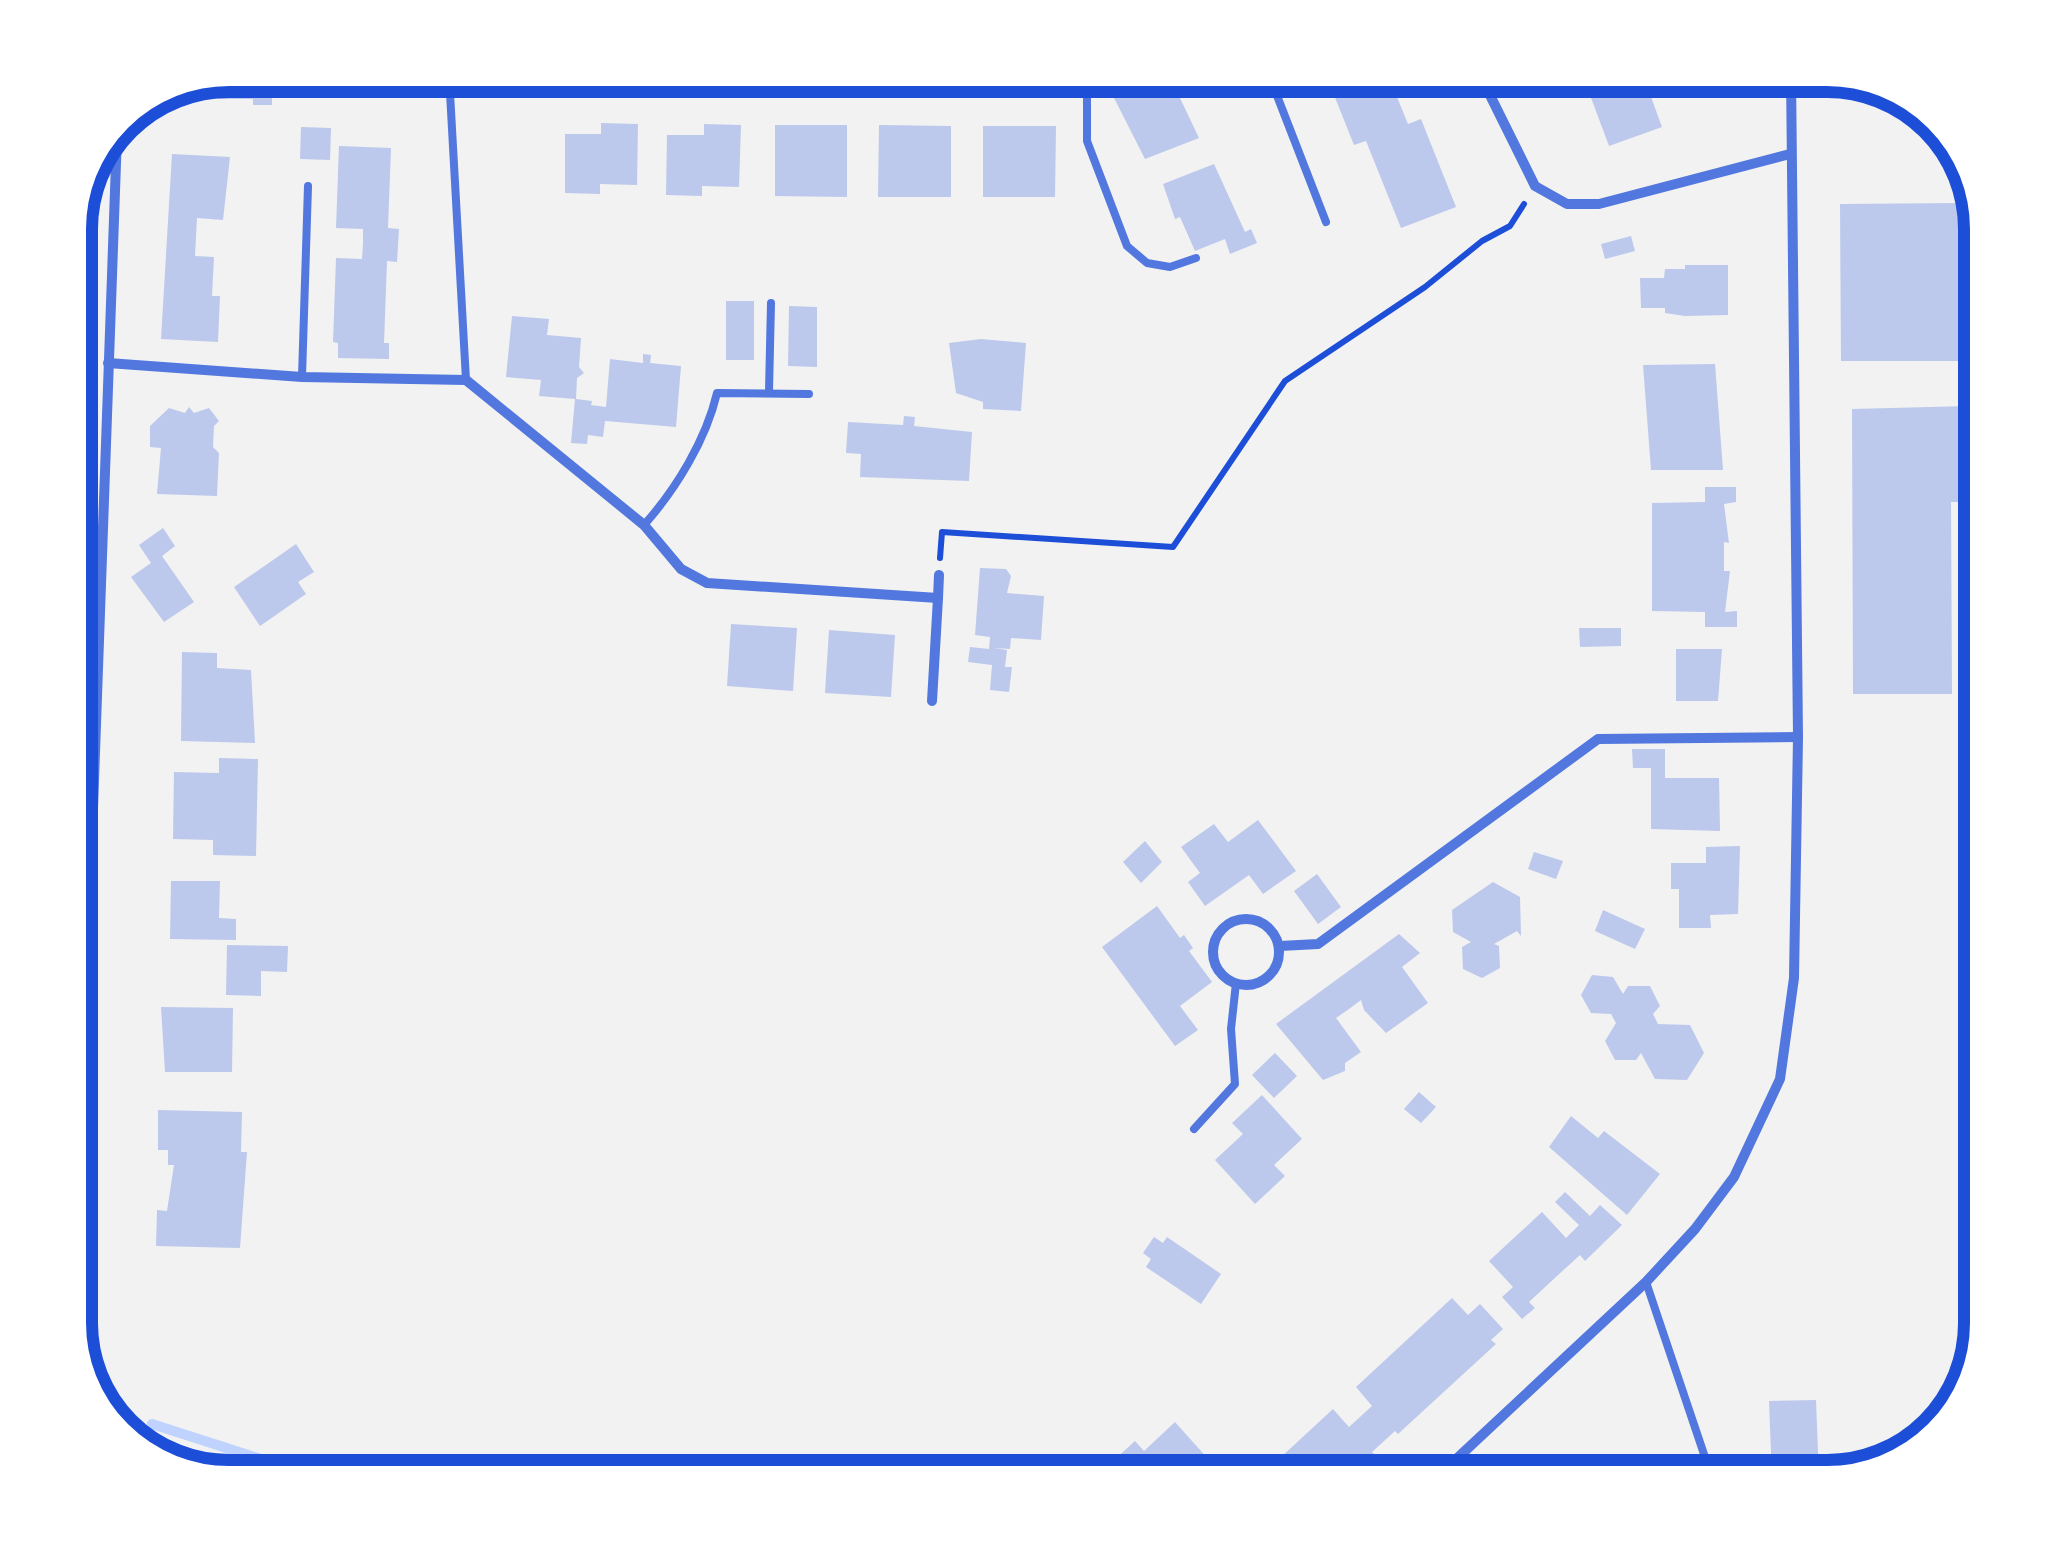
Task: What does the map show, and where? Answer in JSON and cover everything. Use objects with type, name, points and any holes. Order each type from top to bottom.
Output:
[{"type":"street","points":[[1488,92],[1535,186],[1567,204],[1599,204],[1790,154]]},
{"type":"street","points":[[1455,1460],[1646,1282],[1695,1229],[1734,1178],[1780,1080],[1794,978],[1798,737],[1791,92]]},
{"type":"street","points":[[93,795],[116,154]]},
{"type":"street","points":[[108,363],[302,377],[466,380],[644,525],[681,569],[707,583],[938,598]]},
{"type":"street","points":[[932,702],[939,575]]},
{"type":"street","points":[[1280,946],[1318,944],[1598,739],[1798,737]]},
{"type":"street","points":[[1251,919],[1266,925],[1280,946],[1279,960],[1268,978],[1252,986],[1236,984],[1221,974],[1214,960],[1216,937],[1224,926],[1251,919]]},
{"type":"lane","points":[[450,92],[466,380]]},
{"type":"lane","points":[[1087,92],[1087,141],[1127,246],[1146,264],[1170,267],[1196,258]]},
{"type":"lane","points":[[1276,92],[1326,222]]},
{"type":"lane","points":[[302,377],[308,186]]},
{"type":"lane","points":[[768,391],[771,303]]},
{"type":"lane","points":[[644,525],[663,503],[696,446],[717,392],[809,394]]},
{"type":"lane","points":[[1194,1129],[1235,1084],[1230,1029],[1236,984]]},
{"type":"lane","points":[[1646,1282],[1706,1460]]},
{"type":"path","points":[[939,575],[942,532],[1172,547],[1285,381],[1425,286],[1482,241],[1510,226],[1535,186]]},
{"type":"building","points":[[229,92],[272,92],[272,105],[253,105],[253,99],[200,99]]},
{"type":"building","points":[[605,92],[634,92],[634,97],[605,97]]},
{"type":"building","points":[[1111,92],[1177,92],[1199,138],[1145,159]]},
{"type":"building","points":[[1333,92],[1395,92],[1408,124],[1421,119],[1456,207],[1401,228],[1366,141],[1354,145]]},
{"type":"building","points":[[1589,92],[1649,92],[1662,127],[1609,146]]},
{"type":"building","points":[[601,123],[638,124],[637,185],[600,184],[600,194],[565,193],[565,134],[601,134]]},
{"type":"building","points":[[704,124],[741,125],[739,187],[702,186],[702,196],[666,195],[667,135],[704,135]]},
{"type":"building","points":[[775,125],[847,125],[847,197],[775,196]]},
{"type":"building","points":[[879,125],[951,126],[951,197],[878,197]]},
{"type":"building","points":[[983,126],[1056,126],[1055,197],[983,197]]},
{"type":"building","points":[[301,127],[331,128],[330,160],[300,159]]},
{"type":"building","points":[[339,146],[391,148],[388,228],[399,229],[397,262],[387,261],[384,343],[389,343],[389,359],[338,358],[338,343],[333,342],[336,258],[362,259],[363,244],[363,229],[336,228]]},
{"type":"building","points":[[172,154],[230,157],[223,220],[197,218],[195,256],[214,257],[212,296],[220,296],[218,342],[161,339]]},
{"type":"building","points":[[1214,164],[1245,232],[1251,229],[1257,243],[1230,254],[1225,239],[1195,251],[1180,217],[1175,219],[1163,184]]},
{"type":"building","points":[[1959,203],[1959,361],[1841,361],[1840,204]]},
{"type":"building","points":[[1631,236],[1635,251],[1605,259],[1601,244]]},
{"type":"building","points":[[1685,265],[1728,265],[1728,315],[1685,316],[1665,313],[1665,308],[1641,308],[1640,278],[1664,278],[1665,269],[1685,269]]},
{"type":"building","points":[[726,301],[754,301],[754,360],[726,360]]},
{"type":"building","points":[[789,306],[817,307],[817,367],[788,366]]},
{"type":"building","points":[[512,316],[549,319],[547,335],[581,338],[579,367],[584,373],[577,378],[576,399],[592,401],[591,405],[606,407],[610,359],[643,363],[643,354],[651,355],[650,363],[681,366],[676,427],[605,421],[603,437],[588,435],[587,444],[571,443],[575,399],[539,396],[541,380],[506,377]]},
{"type":"building","points":[[981,339],[1026,343],[1021,411],[983,409],[983,402],[956,393],[949,343]]},
{"type":"building","points":[[1715,364],[1723,470],[1651,470],[1643,365]]},
{"type":"building","points":[[1964,406],[1964,502],[1951,502],[1952,694],[1853,694],[1852,409]]},
{"type":"building","points":[[189,407],[194,413],[209,408],[219,421],[214,426],[213,447],[219,453],[217,496],[157,494],[161,448],[150,447],[150,426],[169,408],[185,413]]},
{"type":"building","points":[[904,416],[915,417],[914,426],[972,432],[969,481],[860,477],[861,454],[846,453],[848,422],[903,425]]},
{"type":"building","points":[[1705,487],[1736,487],[1736,502],[1724,504],[1729,543],[1724,542],[1724,571],[1730,571],[1725,612],[1737,611],[1737,627],[1705,627],[1705,612],[1652,611],[1652,503],[1705,502]]},
{"type":"building","points":[[163,528],[175,546],[162,556],[194,602],[164,622],[131,577],[151,563],[139,545]]},
{"type":"building","points":[[296,544],[314,572],[298,582],[306,594],[260,626],[234,587]]},
{"type":"building","points":[[980,568],[1006,569],[1011,576],[1007,593],[1044,596],[1041,640],[1011,638],[1010,649],[994,648],[1007,650],[1005,667],[1012,667],[1009,692],[990,690],[992,665],[968,662],[970,647],[989,649],[990,637],[975,635]]},
{"type":"building","points":[[731,624],[797,628],[793,691],[727,686]]},
{"type":"building","points":[[1579,628],[1621,628],[1621,646],[1580,647]]},
{"type":"building","points":[[829,630],[895,635],[891,697],[825,693]]},
{"type":"building","points":[[1676,649],[1722,649],[1718,701],[1676,701]]},
{"type":"building","points":[[182,652],[217,653],[217,668],[251,670],[255,743],[181,741]]},
{"type":"building","points":[[1632,749],[1665,749],[1665,778],[1719,778],[1720,831],[1651,829],[1651,768],[1633,768]]},
{"type":"building","points":[[219,758],[258,759],[256,856],[213,855],[213,840],[173,839],[174,772],[219,773]]},
{"type":"building","points":[[1258,820],[1296,871],[1263,894],[1249,875],[1205,906],[1188,882],[1200,873],[1181,847],[1214,824],[1228,842]]},
{"type":"building","points":[[1145,841],[1162,862],[1141,883],[1123,862]]},
{"type":"building","points":[[1740,846],[1738,914],[1710,915],[1711,928],[1679,928],[1679,889],[1671,889],[1671,863],[1706,863],[1706,847]]},
{"type":"building","points":[[1534,852],[1563,861],[1556,879],[1528,869]]},
{"type":"building","points":[[1317,874],[1341,907],[1318,924],[1294,891]]},
{"type":"building","points":[[171,881],[220,881],[219,918],[236,919],[236,940],[170,939]]},
{"type":"building","points":[[1493,882],[1520,897],[1521,936],[1517,931],[1494,944],[1499,946],[1500,968],[1482,978],[1463,969],[1462,947],[1471,942],[1453,932],[1452,910]]},
{"type":"building","points":[[1157,906],[1180,938],[1184,935],[1193,948],[1189,951],[1212,982],[1180,1006],[1198,1030],[1175,1046],[1102,947]]},
{"type":"building","points":[[1603,910],[1645,929],[1635,949],[1595,931]]},
{"type":"building","points":[[1399,934],[1420,953],[1402,967],[1428,1003],[1386,1033],[1364,1010],[1361,1000],[1336,1018],[1361,1052],[1345,1063],[1345,1071],[1323,1080],[1276,1024]]},
{"type":"building","points":[[227,945],[288,946],[287,972],[261,971],[261,996],[226,995]]},
{"type":"building","points":[[1592,975],[1613,977],[1623,994],[1628,986],[1650,986],[1660,1006],[1653,1014],[1658,1024],[1690,1025],[1704,1053],[1687,1080],[1655,1079],[1641,1053],[1636,1060],[1615,1060],[1605,1041],[1616,1023],[1611,1014],[1591,1013],[1581,995]]},
{"type":"building","points":[[161,1007],[233,1008],[232,1072],[165,1072]]},
{"type":"building","points":[[1275,1053],[1297,1076],[1274,1098],[1252,1075]]},
{"type":"building","points":[[1419,1092],[1436,1107],[1421,1123],[1404,1109]]},
{"type":"building","points":[[1262,1095],[1302,1139],[1274,1165],[1285,1176],[1255,1204],[1215,1160],[1243,1134],[1232,1123]]},
{"type":"building","points":[[158,1110],[242,1112],[241,1152],[247,1152],[240,1248],[156,1246],[157,1210],[167,1211],[174,1165],[168,1165],[168,1150],[158,1150]]},
{"type":"building","points":[[1571,1116],[1598,1138],[1604,1131],[1660,1174],[1627,1215],[1549,1147]]},
{"type":"building","points":[[1565,1192],[1590,1216],[1600,1205],[1622,1225],[1585,1261],[1580,1255],[1529,1302],[1535,1308],[1522,1319],[1502,1297],[1513,1287],[1489,1261],[1542,1212],[1566,1238],[1579,1225],[1555,1202]]},
{"type":"building","points":[[1154,1237],[1163,1243],[1167,1237],[1221,1274],[1201,1304],[1146,1267],[1151,1259],[1143,1253]]},
{"type":"building","points":[[1452,1298],[1468,1315],[1480,1304],[1503,1329],[1491,1340],[1496,1344],[1398,1434],[1395,1431],[1372,1452],[1376,1456],[1372,1460],[1278,1460],[1333,1409],[1349,1427],[1372,1406],[1356,1387]]},
{"type":"building","points":[[1816,1400],[1818,1460],[1771,1460],[1769,1401]]},
{"type":"building","points":[[1175,1422],[1209,1460],[1114,1460],[1135,1441],[1144,1451]]},
{"type":"waterway","points":[[152,1424],[264,1460]]}]
